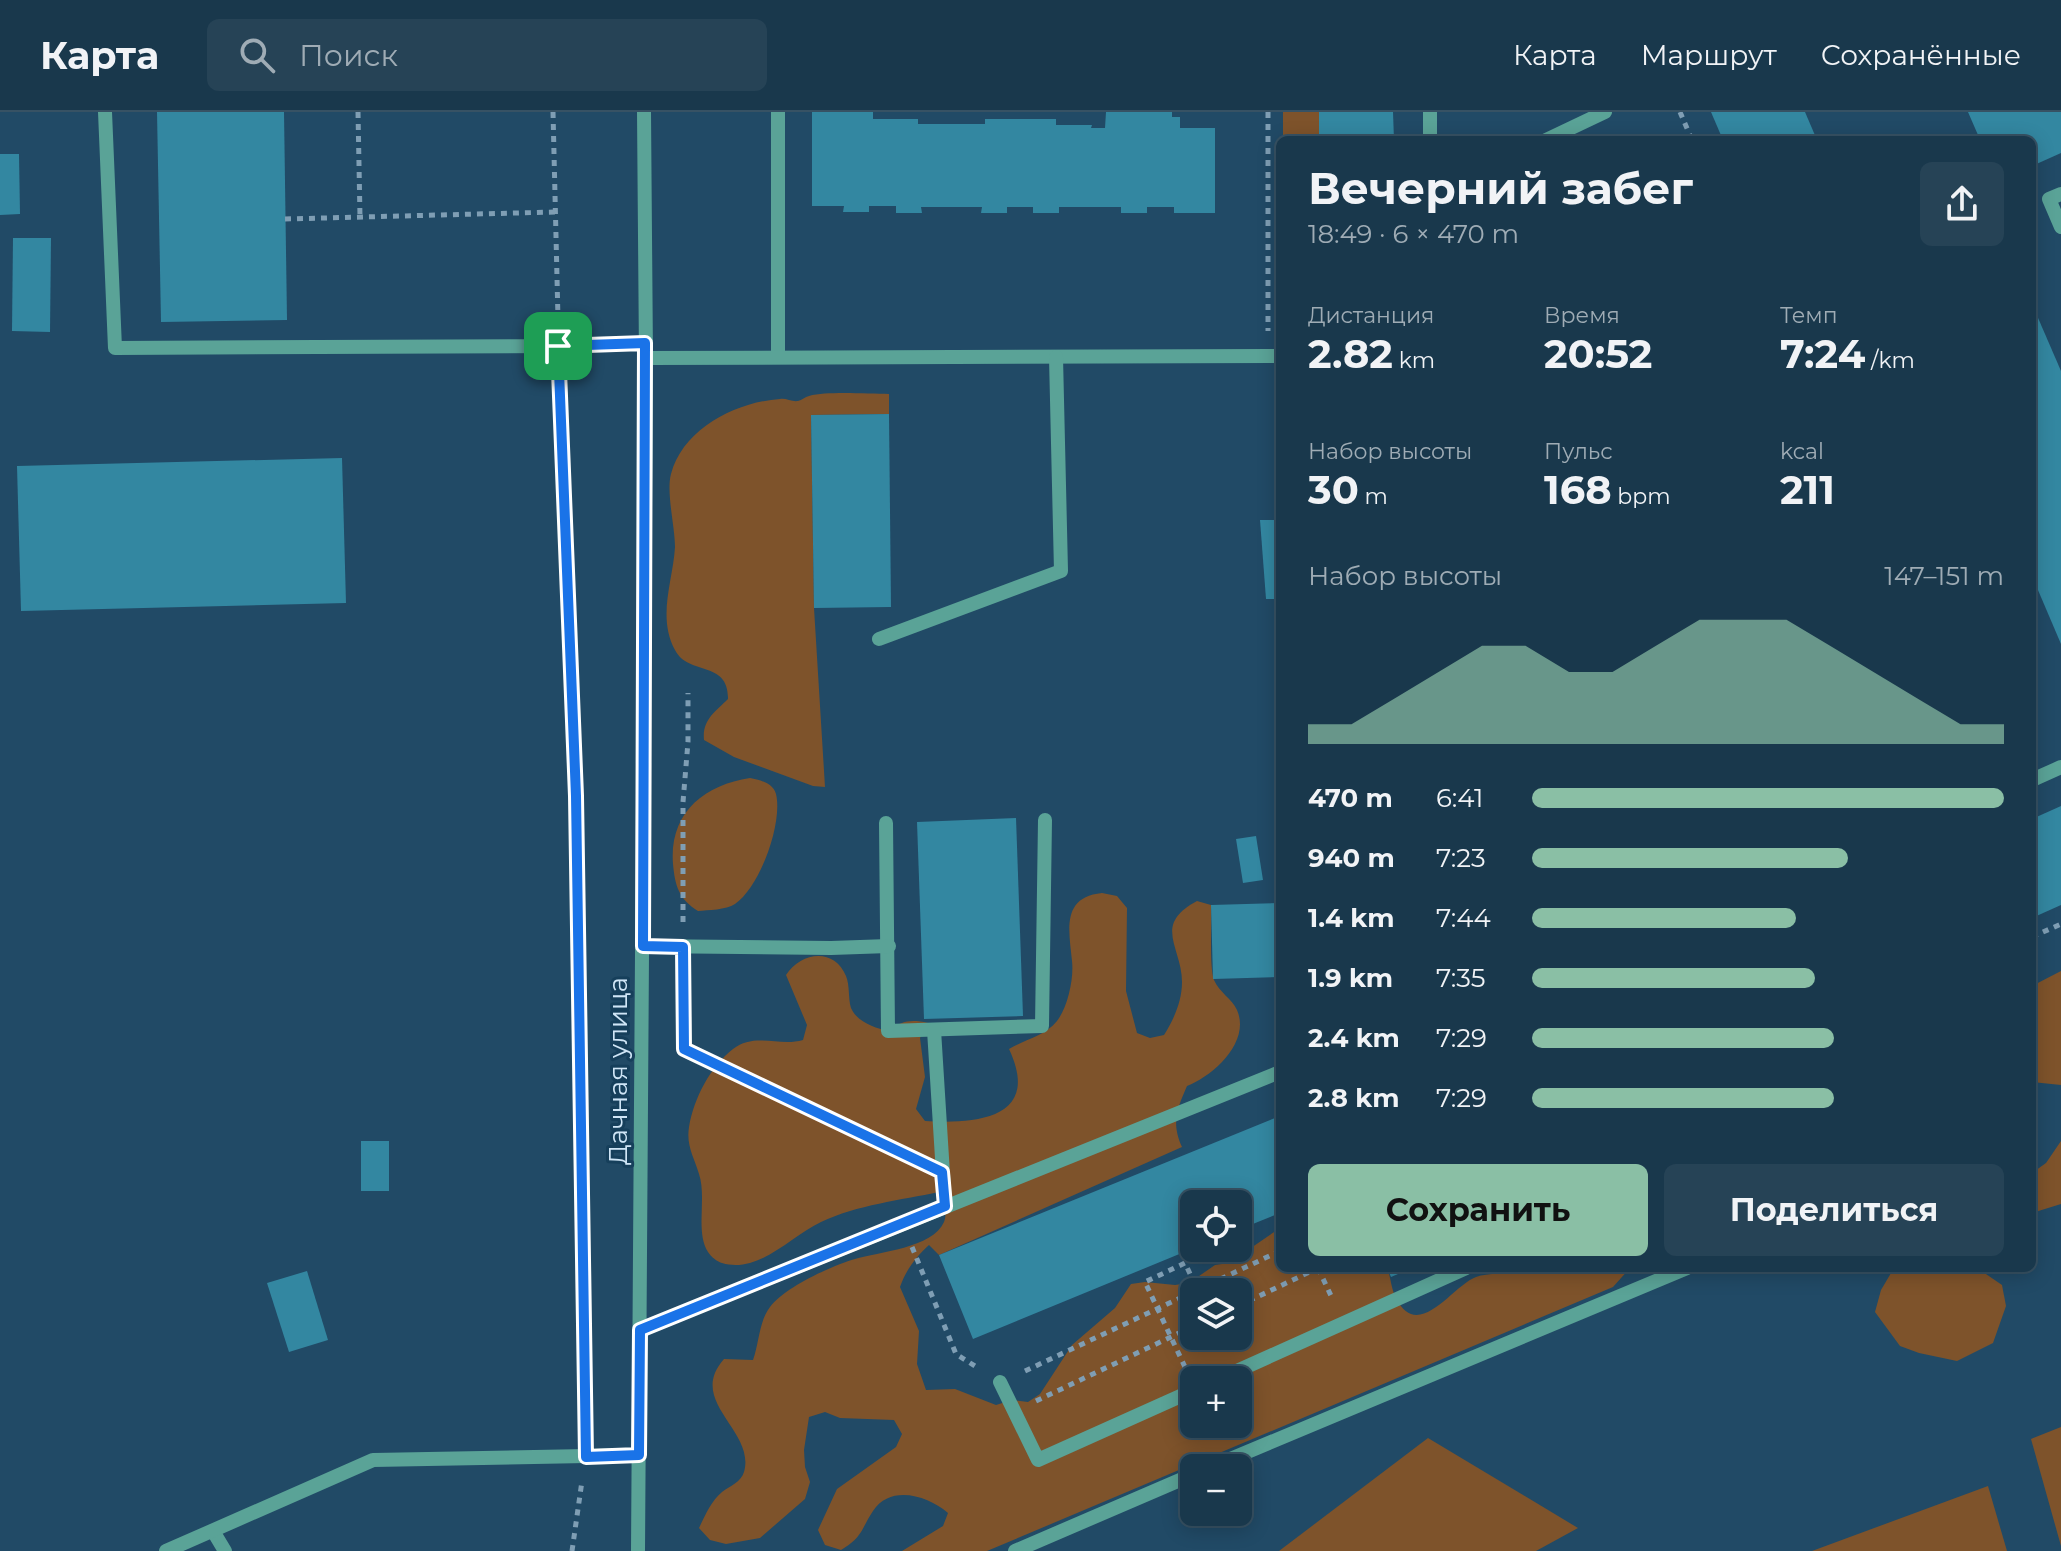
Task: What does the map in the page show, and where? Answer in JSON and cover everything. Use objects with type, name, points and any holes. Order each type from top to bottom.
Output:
[{"type":"street","points":[[105,112],[115,348],[558,346],[778,357],[1274,356]]},
{"type":"street","name":"Дачная улица","points":[[638,1551],[643,946],[644,112]]},
{"type":"street","points":[[778,112],[778,357]]},
{"type":"street","points":[[1430,112],[1430,136]]},
{"type":"street","points":[[1554,136],[1605,112]]},
{"type":"street","points":[[2061,194],[2049,199],[2061,227]]},
{"type":"street","points":[[879,639],[1061,571],[1056,357]]},
{"type":"street","points":[[2036,778],[2061,767]]},
{"type":"street","points":[[886,823],[888,1031],[1042,1026],[1045,820]]},
{"type":"street","points":[[643,946],[889,946]]},
{"type":"street","points":[[934,1030],[945,1206]]},
{"type":"street","points":[[640,1330],[1276,1074]]},
{"type":"street","points":[[1248,1366],[1457,1272]]},
{"type":"street","points":[[1242,1454],[1677,1272]]},
{"type":"street","points":[[1000,1382],[1038,1460],[1180,1396]]},
{"type":"street","points":[[166,1551],[373,1460],[639,1455]]},
{"type":"street","points":[[1015,1551],[1180,1480]]},
{"type":"street","points":[[213,1531],[225,1551]]},
{"type":"path","points":[[358,112],[360,217]]},
{"type":"path","points":[[553,112],[558,346],[576,796],[586,1457],[572,1551]]},
{"type":"path","points":[[1268,112],[1274,356]]},
{"type":"path","points":[[1680,112],[1690,136]]},
{"type":"path","points":[[285,219],[555,212]]},
{"type":"path","points":[[688,693],[683,802],[684,1049],[942,1172]]},
{"type":"path","points":[[2036,935],[2061,924]]},
{"type":"path","points":[[945,1206],[911,1246],[956,1354],[1000,1382],[1180,1299]]},
{"type":"path","points":[[1225,1278],[1276,1253]]},
{"type":"path","points":[[1184,1366],[1145,1282],[1185,1263],[1192,1278]]},
{"type":"path","points":[[1252,1299],[1310,1272]]},
{"type":"path","points":[[1014,1411],[1180,1333]]},
{"type":"shaded area","points":[[1283,112],[1319,112],[1319,136],[1283,136]]},
{"type":"shaded area","points":[[826,394],[889,394],[889,414],[811,415],[814,608],[825,787],[813,786],[734,757],[704,740],[707,722],[728,699],[727,687],[715,673],[681,658],[670,637],[667,612],[675,547],[671,474],[677,458],[699,431],[729,412],[780,399],[798,401]]},
{"type":"shaded area","points":[[750,778],[769,785],[776,794],[776,821],[768,854],[753,884],[735,904],[722,909],[698,911],[682,897],[675,879],[673,846],[677,830],[692,805],[704,795],[718,787]]},
{"type":"shaded area","points":[[1102,893],[1117,896],[1127,908],[1126,991],[1137,1033],[1150,1038],[1164,1035],[1181,996],[1181,969],[1172,928],[1176,919],[1197,901],[1211,905],[1212,973],[1216,984],[1237,1010],[1239,1034],[1218,1066],[1187,1086],[1177,1116],[1182,1147],[939,1255],[929,1245],[919,1255],[900,1287],[919,1331],[917,1364],[926,1390],[955,1389],[996,1405],[1012,1400],[1028,1402],[1040,1394],[1072,1345],[1115,1308],[1131,1284],[1145,1282],[1180,1284],[1180,1350],[1252,1350],[1252,1278],[1196,1278],[1215,1265],[1252,1262],[1252,1247],[1276,1231],[1276,1272],[1388,1272],[1396,1298],[1405,1310],[1415,1315],[1436,1307],[1467,1282],[1481,1275],[1626,1272],[1613,1287],[1217,1454],[1180,1454],[1180,1470],[987,1551],[902,1551],[943,1526],[948,1513],[920,1498],[899,1495],[881,1503],[858,1537],[841,1550],[825,1545],[818,1530],[837,1489],[896,1447],[902,1434],[894,1420],[840,1418],[825,1412],[809,1417],[804,1450],[810,1482],[805,1499],[760,1538],[726,1544],[710,1540],[699,1528],[711,1504],[744,1472],[745,1457],[741,1443],[717,1403],[713,1389],[714,1374],[724,1359],[753,1360],[766,1313],[777,1299],[797,1285],[845,1262],[904,1248],[929,1238],[944,1222],[945,1214],[939,1192],[879,1204],[821,1222],[762,1259],[736,1265],[719,1262],[709,1254],[704,1244],[701,1183],[689,1140],[691,1116],[704,1084],[725,1056],[741,1044],[750,1041],[803,1040],[807,1025],[786,975],[800,961],[817,956],[834,960],[841,967],[847,980],[851,1008],[862,1021],[888,1031],[906,1022],[928,1023],[920,1038],[925,1077],[916,1109],[925,1121],[964,1121],[998,1112],[1010,1103],[1017,1090],[1017,1072],[1009,1049],[1046,1031],[1057,1021],[1064,1008],[1072,976],[1069,927],[1074,908],[1089,896]]},
{"type":"shaded area","points":[[2061,971],[2061,1085],[2036,1082],[2036,984]]},
{"type":"shaded area","points":[[2061,1141],[2061,1204],[2036,1212],[2036,1170],[2046,1163]]},
{"type":"shaded area","points":[[1892,1272],[1983,1272],[2002,1285],[2006,1306],[1993,1343],[1957,1361],[1900,1346],[1875,1312],[1881,1290]]},
{"type":"shaded area","points":[[2061,1427],[2061,1546],[2031,1439]]},
{"type":"shaded area","points":[[1428,1438],[1578,1528],[1536,1551],[1279,1551]]},
{"type":"shaded area","points":[[1988,1486],[2007,1551],[1812,1551]]},
{"type":"building","points":[[157,112],[284,112],[287,320],[161,322]]},
{"type":"building","points":[[812,112],[873,112],[873,119],[918,119],[918,124],[985,124],[985,119],[1056,119],[1056,125],[1105,128],[1106,112],[1172,112],[1172,117],[1180,117],[1180,128],[1215,128],[1215,213],[1174,213],[1174,207],[1147,207],[1147,213],[1121,213],[1121,207],[1059,207],[1059,213],[1033,213],[1033,207],[1007,207],[1007,213],[981,213],[982,207],[921,207],[922,213],[896,213],[896,206],[869,206],[869,212],[843,212],[844,206],[812,206]]},
{"type":"building","points":[[1319,112],[1393,112],[1394,136],[1319,136]]},
{"type":"building","points":[[1711,112],[1805,112],[1815,136],[1721,136]]},
{"type":"building","points":[[1968,112],[2061,112],[2061,153],[2036,164],[2036,136],[1975,136],[1978,135]]},
{"type":"building","points":[[0,154],[19,154],[20,214],[0,215]]},
{"type":"building","points":[[13,238],[51,238],[50,332],[12,331]]},
{"type":"building","points":[[2036,313],[2061,371],[2061,644],[2036,585]]},
{"type":"building","points":[[889,414],[891,607],[814,608],[811,415]]},
{"type":"building","points":[[342,458],[346,603],[21,611],[17,466]]},
{"type":"building","points":[[1260,520],[1276,520],[1276,599],[1266,599]]},
{"type":"building","points":[[2061,806],[2061,905],[2036,916],[2036,817]]},
{"type":"building","points":[[1016,818],[1023,1016],[924,1019],[917,822]]},
{"type":"building","points":[[1256,836],[1263,880],[1243,883],[1236,839]]},
{"type":"building","points":[[1276,903],[1276,977],[1213,979],[1211,905]]},
{"type":"building","points":[[1276,1118],[1276,1215],[1252,1224],[1252,1190],[1180,1190],[1180,1254],[973,1339],[939,1255]]},
{"type":"building","points":[[361,1141],[389,1141],[389,1191],[361,1191]]},
{"type":"building","points":[[307,1271],[328,1340],[289,1352],[267,1283]]},
{"type":"route","points":[[645,343],[643,946],[683,947],[684,1049],[942,1172],[945,1206],[640,1330],[639,1455],[586,1457],[576,796],[558,346],[645,343]]}]
